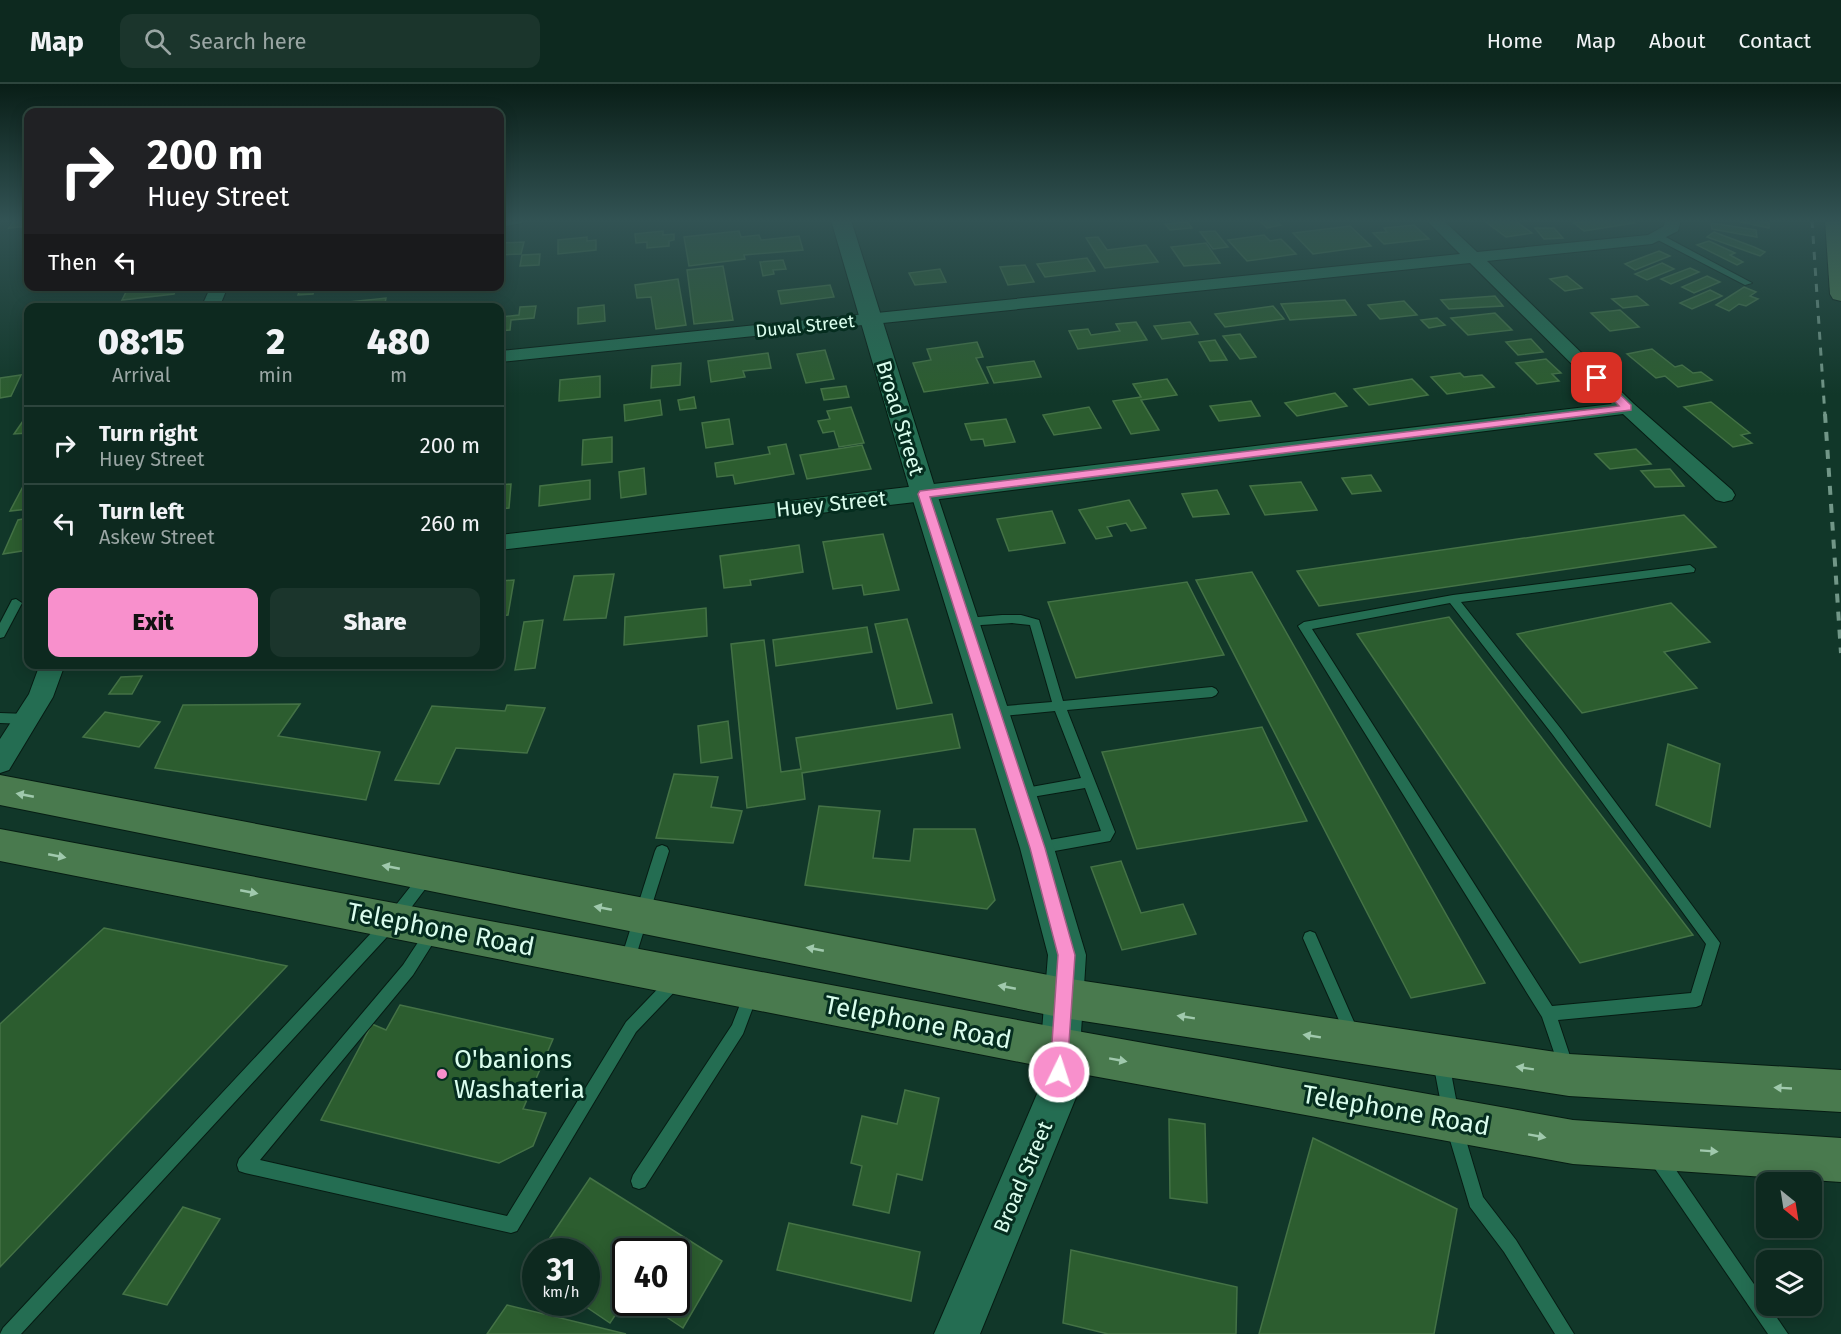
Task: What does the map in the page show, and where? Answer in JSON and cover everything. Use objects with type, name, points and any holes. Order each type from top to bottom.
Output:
[{"type":"main road","points":[[1840,278],[1841,294]]},
{"type":"main road","points":[[0,790],[1064,998],[1569,1075],[1841,1091]]},
{"type":"main road","name":"Telephone Road","points":[[0,845],[1060,1049],[1572,1142],[1841,1160]]},
{"type":"street","name":"Broad Street","points":[[858,278],[1037,848],[1066,955],[1057,1095],[957,1334]]},
{"type":"street","name":"Duval Street","points":[[504,357],[1269,278]]},
{"type":"street","points":[[1495,278],[1627,408],[1724,495]]},
{"type":"street","name":"Huey Street","points":[[504,543],[1627,408]]},
{"type":"street","points":[[0,762],[40,698],[51,669]]},
{"type":"lane","points":[[1741,278],[1748,283]]},
{"type":"lane","points":[[1569,1075],[1548,1014],[1304,626],[1453,599],[1690,569]]},
{"type":"lane","points":[[1453,599],[1557,732],[1713,943],[1696,1000],[1548,1014]]},
{"type":"lane","points":[[0,634],[16,603]]},
{"type":"lane","points":[[966,622],[1007,619],[1034,622],[1059,706],[1108,835],[1037,848]]},
{"type":"lane","points":[[993,712],[1212,692]]},
{"type":"lane","points":[[0,718],[27,719]]},
{"type":"lane","points":[[1020,794],[1089,782]]},
{"type":"lane","points":[[626,965],[662,851]]},
{"type":"lane","points":[[9,1334],[393,920],[429,874]]},
{"type":"lane","points":[[436,928],[408,970],[245,1166],[511,1225],[631,1027],[680,976]]},
{"type":"lane","points":[[1310,938],[1355,1042]]},
{"type":"lane","points":[[639,1181],[738,1029],[752,990]]},
{"type":"lane","points":[[1440,1055],[1452,1120],[1476,1201],[1510,1246],[1565,1334]]},
{"type":"lane","points":[[1650,1147],[1779,1334]]},
{"type":"building","points":[[688,278],[725,278],[733,320],[694,324]]},
{"type":"building","points":[[912,278],[944,278],[946,282],[915,285]]},
{"type":"building","points":[[1005,278],[1032,278],[1034,282],[1008,285]]},
{"type":"building","points":[[1570,278],[1582,288],[1565,291],[1550,279]]},
{"type":"building","points":[[1663,278],[1684,278],[1671,284],[1661,279]]},
{"type":"building","points":[[1702,278],[1712,278],[1720,282],[1694,293],[1682,287]]},
{"type":"building","points":[[678,279],[686,325],[656,329],[651,297],[637,298],[635,285]]},
{"type":"building","points":[[830,285],[834,297],[781,304],[778,291]]},
{"type":"building","points":[[1744,287],[1756,292],[1750,296],[1758,299],[1746,306],[1739,304],[1729,311],[1716,305]]},
{"type":"building","points":[[1710,290],[1722,296],[1692,309],[1680,303]]},
{"type":"building","points":[[126,291],[175,291],[174,294],[122,300]]},
{"type":"building","points":[[299,291],[314,291],[313,294],[298,295]]},
{"type":"building","points":[[1495,296],[1503,306],[1449,309],[1441,300]]},
{"type":"building","points":[[1637,296],[1648,305],[1623,308],[1612,299]]},
{"type":"building","points":[[386,298],[385,303],[349,302]]},
{"type":"building","points":[[1345,300],[1356,315],[1290,320],[1281,304]]},
{"type":"building","points":[[1404,301],[1417,315],[1380,319],[1368,305]]},
{"type":"building","points":[[604,305],[605,321],[578,324],[578,308]]},
{"type":"building","points":[[536,306],[534,318],[511,320],[510,330],[504,331],[504,317],[519,315],[520,307]]},
{"type":"building","points":[[1273,306],[1284,319],[1225,327],[1215,314]]},
{"type":"building","points":[[1620,310],[1639,327],[1610,331],[1591,313]]},
{"type":"building","points":[[1495,313],[1512,330],[1468,335],[1451,318]]},
{"type":"building","points":[[1437,318],[1445,325],[1429,328],[1421,320]]},
{"type":"building","points":[[1136,322],[1147,340],[1078,349],[1069,331],[1088,329],[1091,335],[1120,331],[1116,324]]},
{"type":"building","points":[[1190,322],[1198,334],[1162,339],[1154,326]]},
{"type":"building","points":[[1240,334],[1256,357],[1240,359],[1223,336]]},
{"type":"building","points":[[1531,339],[1543,352],[1518,355],[1506,342]]},
{"type":"building","points":[[1215,340],[1227,360],[1210,361],[1199,342]]},
{"type":"building","points":[[977,342],[983,357],[976,358],[988,383],[924,392],[913,363],[931,360],[927,349]]},
{"type":"building","points":[[1652,349],[1675,367],[1682,365],[1693,373],[1701,372],[1712,380],[1678,387],[1665,376],[1656,378],[1627,354]]},
{"type":"building","points":[[825,350],[834,379],[806,383],[797,354]]},
{"type":"building","points":[[768,353],[771,368],[743,371],[745,377],[711,382],[708,361]]},
{"type":"building","points":[[1546,359],[1561,373],[1552,374],[1559,381],[1537,384],[1516,363]]},
{"type":"building","points":[[1034,361],[1041,377],[994,383],[987,367]]},
{"type":"building","points":[[681,363],[680,385],[651,388],[652,366]]},
{"type":"building","points":[[1460,373],[1464,377],[1482,375],[1494,387],[1447,394],[1431,377]]},
{"type":"building","points":[[21,375],[11,396],[0,398],[0,378]]},
{"type":"building","points":[[600,376],[600,397],[559,401],[560,380]]},
{"type":"building","points":[[1167,379],[1177,395],[1141,400],[1159,430],[1131,434],[1113,401],[1141,397],[1133,384]]},
{"type":"building","points":[[1412,379],[1428,395],[1369,405],[1354,389]]},
{"type":"building","points":[[846,386],[849,397],[824,400],[821,389]]},
{"type":"building","points":[[1335,393],[1347,406],[1297,416],[1285,403]]},
{"type":"building","points":[[694,397],[696,408],[680,410],[678,400]]},
{"type":"building","points":[[660,400],[662,415],[625,421],[624,405]]},
{"type":"building","points":[[1251,401],[1260,416],[1219,421],[1210,406]]},
{"type":"building","points":[[1711,402],[1750,433],[1741,435],[1752,443],[1733,447],[1684,407]]},
{"type":"building","points":[[851,407],[864,443],[839,447],[834,431],[823,433],[818,421],[830,419],[827,411]]},
{"type":"building","points":[[1089,407],[1101,428],[1054,435],[1043,415]]},
{"type":"building","points":[[729,419],[733,444],[706,448],[702,423]]},
{"type":"building","points":[[1006,419],[1015,442],[985,446],[983,439],[971,440],[965,424]]},
{"type":"building","points":[[23,421],[24,433],[14,434]]},
{"type":"building","points":[[612,437],[612,462],[582,465],[583,440]]},
{"type":"building","points":[[786,444],[794,474],[735,484],[733,475],[717,477],[715,463],[770,454],[768,447]]},
{"type":"building","points":[[862,445],[871,469],[807,479],[800,455]]},
{"type":"building","points":[[1636,449],[1651,464],[1610,469],[1595,454]]},
{"type":"building","points":[[644,468],[646,494],[621,498],[619,472]]},
{"type":"building","points":[[1670,469],[1684,486],[1655,487],[1641,471]]},
{"type":"building","points":[[1371,475],[1381,491],[1352,494],[1342,478]]},
{"type":"building","points":[[590,480],[590,499],[539,506],[540,486]]},
{"type":"building","points":[[1301,482],[1317,510],[1265,515],[1250,486]]},
{"type":"building","points":[[511,484],[509,508],[504,509],[504,485]]},
{"type":"building","points":[[24,485],[24,509],[10,511]]},
{"type":"building","points":[[1217,490],[1229,514],[1193,517],[1182,494]]},
{"type":"building","points":[[1129,500],[1146,528],[1131,531],[1126,523],[1107,527],[1112,536],[1096,539],[1079,510]]},
{"type":"building","points":[[1052,511],[1065,543],[1009,551],[997,519]]},
{"type":"building","points":[[1684,515],[1716,547],[1319,606],[1297,571]]},
{"type":"building","points":[[24,519],[24,551],[3,554],[18,520]]},
{"type":"building","points":[[883,534],[899,590],[864,595],[862,585],[833,589],[823,542]]},
{"type":"building","points":[[799,545],[803,572],[750,580],[751,585],[724,588],[720,556]]},
{"type":"building","points":[[1252,572],[1485,983],[1411,998],[1196,580]]},
{"type":"building","points":[[614,574],[606,618],[564,620],[574,576]]},
{"type":"building","points":[[514,580],[508,615],[504,616],[504,581]]},
{"type":"building","points":[[1187,582],[1224,655],[1076,678],[1048,602]]},
{"type":"building","points":[[1671,603],[1710,642],[1664,652],[1697,688],[1582,713],[1517,634]]},
{"type":"building","points":[[706,608],[707,636],[624,645],[625,617]]},
{"type":"building","points":[[1449,617],[1693,935],[1580,963],[1357,634]]},
{"type":"building","points":[[907,619],[932,703],[897,709],[875,624]]},
{"type":"building","points":[[543,620],[535,668],[515,670],[524,622]]},
{"type":"building","points":[[867,627],[872,652],[776,666],[773,640]]},
{"type":"building","points":[[764,640],[781,772],[801,769],[796,738],[952,714],[960,748],[802,773],[805,799],[747,808],[731,644]]},
{"type":"building","points":[[142,676],[132,694],[109,694],[121,677]]},
{"type":"building","points":[[300,704],[278,736],[380,752],[366,800],[155,768],[183,705]]},
{"type":"building","points":[[507,705],[545,708],[527,753],[456,748],[439,784],[395,780],[432,706],[505,711]]},
{"type":"building","points":[[105,712],[160,722],[139,747],[83,737]]},
{"type":"building","points":[[728,721],[732,758],[701,763],[698,726]]},
{"type":"building","points":[[1262,727],[1307,821],[1137,849],[1102,752]]},
{"type":"building","points":[[1668,744],[1720,764],[1710,827],[1656,805]]},
{"type":"building","points":[[674,774],[718,777],[711,807],[742,811],[733,843],[656,838]]},
{"type":"building","points":[[819,806],[880,811],[873,858],[910,861],[914,829],[975,829],[995,900],[987,909],[805,885]]},
{"type":"building","points":[[1121,861],[1141,913],[1183,904],[1196,934],[1122,950],[1091,867]]},
{"type":"building","points":[[104,928],[287,966],[0,1267],[0,1024]]},
{"type":"building","name":"O'banions Washateria","points":[[400,1005],[553,1039],[523,1109],[546,1113],[533,1146],[499,1163],[321,1120],[372,1024],[386,1030]]},
{"type":"building","points":[[905,1090],[939,1098],[922,1180],[897,1174],[889,1213],[853,1205],[862,1166],[851,1163],[862,1116],[897,1124]]},
{"type":"building","points":[[1169,1119],[1205,1124],[1207,1203],[1170,1198]]},
{"type":"building","points":[[1313,1138],[1457,1209],[1434,1334],[1259,1334]]},
{"type":"building","points":[[590,1178],[685,1238],[612,1238],[612,1316],[615,1316],[610,1323],[600,1316],[600,1238],[550,1238]]},
{"type":"building","points":[[183,1207],[220,1219],[167,1305],[123,1294]]},
{"type":"building","points":[[789,1223],[920,1252],[911,1301],[777,1270]]},
{"type":"building","points":[[690,1241],[722,1261],[690,1316]]},
{"type":"building","points":[[1071,1250],[1237,1287],[1236,1334],[1108,1334],[1063,1323]]},
{"type":"building","points":[[507,1305],[522,1309],[522,1316],[552,1316],[626,1334],[487,1334]]},
{"type":"building","points":[[665,1316],[690,1316],[683,1328]]},
{"type":"railway","points":[[1816,278],[1825,416]]},
{"type":"railway","points":[[1825,414],[1841,653]]},
{"type":"place","name":"O'banions Washateria","points":[[442,1074]]},
{"type":"route","points":[[1059,1072],[1066,955],[1037,848],[924,494],[1627,408],[1597,378]]}]
